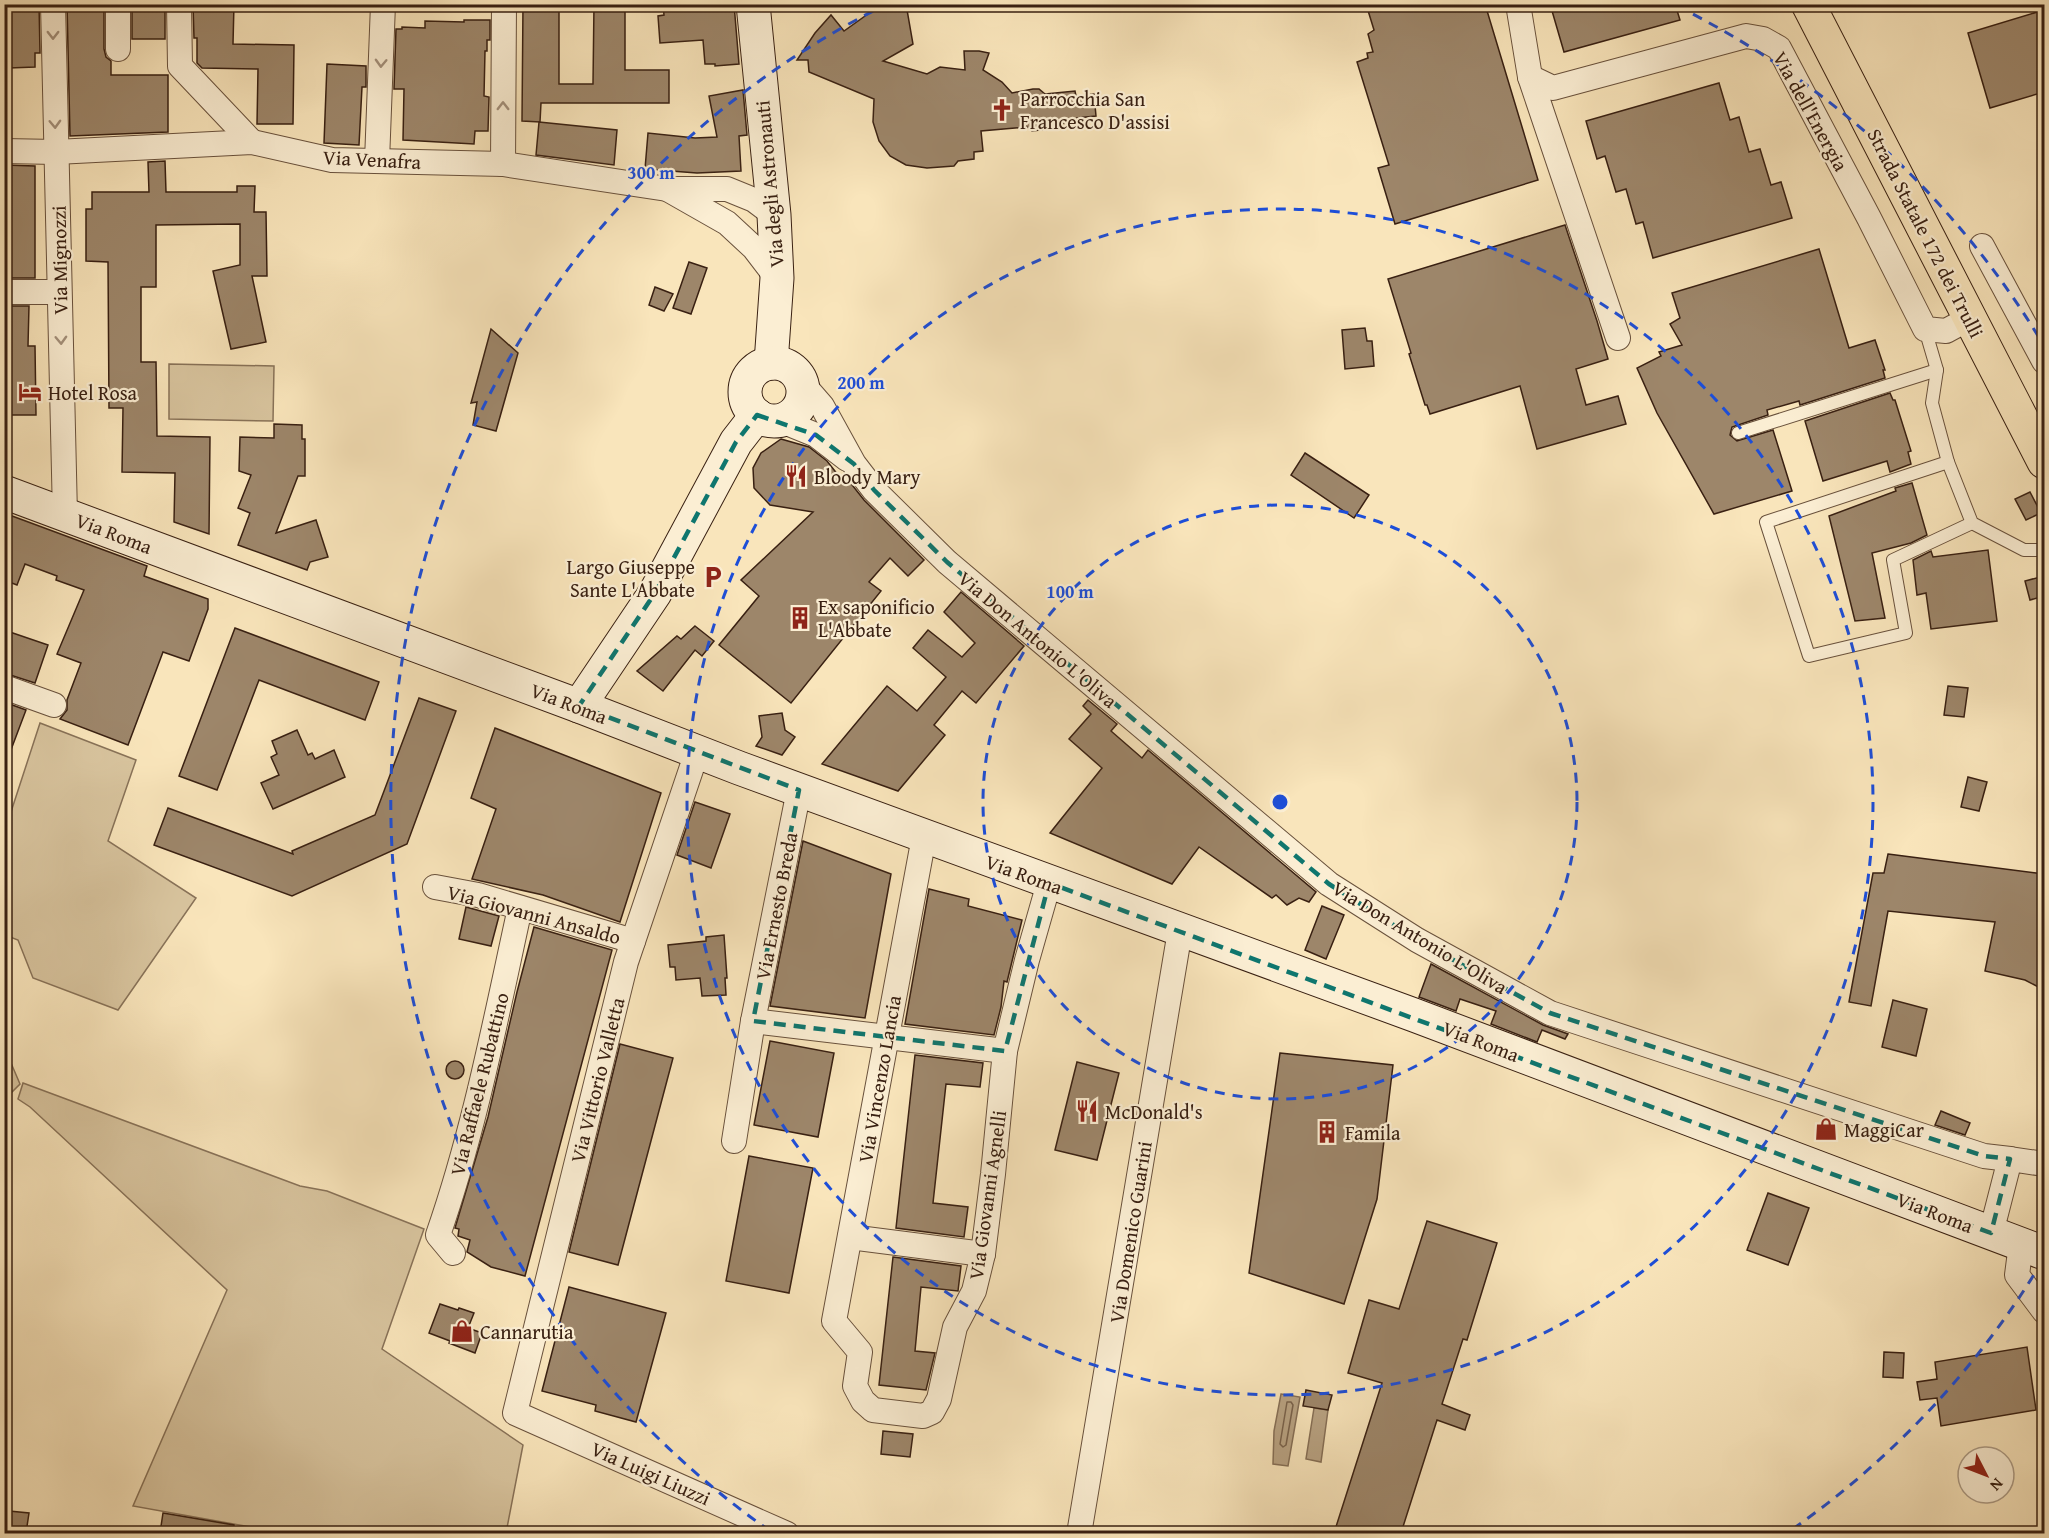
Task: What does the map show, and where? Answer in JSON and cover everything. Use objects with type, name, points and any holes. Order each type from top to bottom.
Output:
[{"type":"main road","name":"Strada Statale 172 dei Trulli","points":[[1808,4],[2044,462]]},
{"type":"street","name":"Via Mignozzi","points":[[53,4],[65,515]]},
{"type":"street","points":[[118,4],[118,49]]},
{"type":"street","points":[[179,4],[180,66],[252,142]]},
{"type":"street","points":[[377,161],[383,4]]},
{"type":"street","points":[[503,164],[504,4]]},
{"type":"street","name":"Via degli Astronauti","points":[[753,4],[774,215],[777,278],[771,363]]},
{"type":"street","points":[[1518,4],[1530,77],[1618,338]]},
{"type":"street","name":"Via dell'Energia","points":[[1530,77],[1553,88],[1746,36],[1763,39],[1779,48],[1869,218],[1924,329]]},
{"type":"street","name":"Via Venafra","points":[[4,151],[56,152],[252,142],[332,160],[503,164],[667,189],[727,189],[754,200],[774,215]]},
{"type":"street","name":"Via Venafra","points":[[727,189],[752,178],[769,160]]},
{"type":"street","name":"Via Venafra","points":[[667,189],[727,223],[754,248],[777,278]]},
{"type":"street","points":[[727,223],[752,224],[774,215]]},
{"type":"street","points":[[1982,246],[2044,361]]},
{"type":"street","points":[[4,292],[59,292]]},
{"type":"street","points":[[1924,329],[1946,331],[1970,318]]},
{"type":"street","points":[[579,706],[655,593],[736,442],[768,418],[796,411],[801,403],[802,383],[799,376],[787,366],[771,363],[762,366],[748,380],[746,399],[750,408],[768,418]]},
{"type":"street","name":"Via Don Antonio L'Oliva","points":[[802,383],[822,406],[854,464],[874,490],[947,562],[1329,884],[1417,940],[1550,1012],[1984,1156],[2044,1164]]},
{"type":"street","name":"Via Don Antonio L'Oliva","points":[[768,418],[816,435],[854,464]]},
{"type":"street","name":"Via Roma","points":[[4,492],[924,837],[1425,1019],[2033,1249]]},
{"type":"street","points":[[4,687],[54,705]]},
{"type":"street","name":"Via Vittorio Valletta","points":[[515,1413],[633,942],[697,752]]},
{"type":"street","name":"Via Ernesto Breda","points":[[734,1141],[753,1021],[799,790]]},
{"type":"street","name":"Via Vincenzo Lancia","points":[[834,1320],[924,837]]},
{"type":"street","name":"Via Giovanni Agnelli","points":[[834,1320],[860,1352],[855,1386],[862,1401],[873,1410],[923,1416],[932,1412],[939,1399],[955,1327],[974,1291],[983,1254],[1005,1051],[1026,960],[1049,883]]},
{"type":"street","name":"Via Giovanni Ansaldo","points":[[435,887],[478,895],[633,942]]},
{"type":"street","name":"Via Raffaele Rubattino","points":[[453,1253],[438,1235],[452,1193],[488,1053],[520,908]]},
{"type":"street","name":"Via Domenico Guarini","points":[[1079,1533],[1180,931]]},
{"type":"street","points":[[753,1021],[1005,1051]]},
{"type":"street","points":[[1991,1233],[2010,1159]]},
{"type":"street","points":[[850,1237],[983,1254]]},
{"type":"street","points":[[2033,1249],[2017,1275],[2044,1311]]},
{"type":"street","name":"Via Luigi Liuzzi","points":[[515,1413],[788,1533]]},
{"type":"lane","points":[[1924,329],[1938,370],[1932,403],[1948,462],[1972,523],[2024,550],[2044,550]]},
{"type":"lane","points":[[1738,433],[1938,370]]},
{"type":"lane","points":[[1948,462],[1766,522],[1809,656],[1906,633],[1893,560],[1972,523]]},
{"type":"highlighted area","points":[[757,415],[816,435],[854,464],[874,490],[947,562],[1146,731],[1329,884],[1417,940],[1550,1013],[1984,1156],[2010,1159],[1991,1233],[1049,883],[1005,1051],[753,1021],[799,790],[579,706],[655,593],[736,442]]},
{"type":"shaded area","points":[[169,364],[274,366],[273,421],[169,419]]},
{"type":"shaded area","points":[[40,723],[136,760],[108,841],[196,898],[118,1010],[33,978],[18,940],[5,935],[4,844],[9,818]]},
{"type":"shaded area","points":[[5,1049],[20,1084],[4,1099]]},
{"type":"shaded area","points":[[23,1083],[300,1186],[327,1191],[424,1229],[382,1349],[523,1445],[506,1533],[284,1533],[133,1506],[227,1290],[30,1107],[18,1099]]},
{"type":"water","points":[[1281,1394],[1300,1397],[1288,1466],[1273,1464],[1274,1431]]},
{"type":"water","points":[[1314,1408],[1328,1410],[1321,1462],[1306,1459]]},
{"type":"building","points":[[15,4],[39,4],[40,53],[35,53],[35,67],[9,68],[9,32],[4,32],[4,11],[15,11]]},
{"type":"building","points":[[67,4],[104,4],[104,49],[106,57],[111,61],[111,75],[168,75],[168,132],[70,136]]},
{"type":"building","points":[[132,4],[165,4],[165,39],[132,39]]},
{"type":"building","points":[[193,4],[234,4],[233,44],[294,45],[293,124],[257,124],[258,69],[202,68],[197,63]]},
{"type":"building","points":[[523,4],[559,4],[559,84],[593,84],[594,4],[625,4],[625,70],[669,70],[669,103],[541,103],[540,122],[522,121]]},
{"type":"building","points":[[663,4],[734,4],[739,64],[715,66],[715,64],[705,64],[703,40],[660,43],[658,16],[664,15]]},
{"type":"building","points":[[882,4],[906,4],[913,44],[883,61],[927,74],[940,67],[965,70],[964,51],[989,53],[983,70],[1002,82],[1012,93],[1039,89],[1045,94],[1075,91],[1076,96],[1094,94],[1096,116],[1077,118],[1078,122],[1048,125],[1048,129],[1032,131],[1027,127],[981,131],[983,151],[974,152],[974,159],[958,161],[954,166],[927,168],[906,165],[890,156],[879,141],[873,122],[874,99],[809,72],[808,60],[797,60],[815,33],[831,15],[844,31]]},
{"type":"building","points":[[1366,4],[1485,4],[1538,180],[1395,224],[1378,168],[1389,165],[1357,62],[1368,58],[1367,53],[1373,52],[1368,34],[1374,30]]},
{"type":"building","points":[[1550,4],[1675,4],[1680,20],[1564,52]]},
{"type":"building","points":[[2044,10],[2044,92],[1990,108],[1968,33]]},
{"type":"building","points":[[464,20],[490,20],[490,40],[487,40],[487,51],[485,51],[484,96],[489,97],[488,131],[475,131],[474,144],[403,140],[404,89],[394,89],[396,29],[425,28],[425,21],[464,22]]},
{"type":"building","points":[[327,64],[366,66],[366,87],[362,87],[359,145],[324,143]]},
{"type":"building","points":[[1719,83],[1730,120],[1739,117],[1749,152],[1760,149],[1771,185],[1781,182],[1792,218],[1653,258],[1643,222],[1636,224],[1626,189],[1616,192],[1605,156],[1597,159],[1586,121]]},
{"type":"building","points":[[743,90],[747,135],[739,136],[741,171],[697,173],[645,169],[648,133],[695,138],[717,137],[709,96]]},
{"type":"building","points":[[539,122],[617,130],[614,165],[536,155]]},
{"type":"building","points":[[165,161],[166,192],[237,192],[237,186],[255,186],[254,212],[266,212],[267,276],[252,276],[266,342],[231,349],[213,271],[240,265],[240,224],[156,225],[156,287],[141,287],[141,362],[156,362],[157,436],[210,437],[209,534],[174,522],[175,473],[122,472],[123,408],[109,408],[108,262],[86,261],[86,209],[92,209],[92,192],[149,192],[148,162]]},
{"type":"building","points":[[4,165],[35,166],[35,278],[4,278]]},
{"type":"building","points":[[1565,225],[1608,359],[1576,369],[1586,405],[1618,396],[1626,424],[1537,449],[1520,386],[1430,414],[1409,354],[1411,353],[1388,279]]},
{"type":"building","points":[[1819,249],[1849,348],[1875,340],[1885,370],[1883,370],[1885,378],[1800,405],[1799,401],[1767,410],[1768,415],[1732,427],[1730,435],[1737,441],[1773,430],[1792,491],[1714,514],[1657,413],[1637,368],[1661,356],[1659,352],[1682,345],[1670,324],[1680,318],[1672,293]]},
{"type":"building","points":[[689,262],[707,268],[691,314],[673,308]]},
{"type":"building","points":[[655,287],[673,294],[664,311],[649,305]]},
{"type":"building","points":[[4,306],[29,306],[28,346],[35,346],[36,415],[4,415]]},
{"type":"building","points":[[1365,328],[1367,341],[1372,341],[1374,366],[1345,369],[1342,330]]},
{"type":"building","points":[[491,329],[518,353],[496,431],[473,425],[477,402],[471,403]]},
{"type":"building","points":[[1890,393],[1895,400],[1911,451],[1908,452],[1911,464],[1890,472],[1887,461],[1823,481],[1805,421]]},
{"type":"building","points":[[274,424],[302,425],[302,439],[305,439],[305,476],[298,476],[276,533],[316,520],[328,557],[310,562],[307,570],[238,545],[250,513],[238,508],[251,475],[239,471],[240,437],[274,438]]},
{"type":"building","name":"Ex saponificio L'Abbate","points":[[781,439],[809,447],[827,461],[846,485],[849,481],[864,500],[924,560],[908,576],[890,558],[869,582],[881,591],[791,703],[719,645],[759,596],[741,580],[813,512],[770,505],[754,488],[753,468],[761,453]]},
{"type":"building","points":[[1305,453],[1369,495],[1354,518],[1291,475]]},
{"type":"building","points":[[1912,483],[1927,535],[1911,543],[1872,553],[1885,618],[1855,621],[1829,516]]},
{"type":"building","points":[[2030,492],[2041,513],[2026,520],[2015,499]]},
{"type":"building","points":[[4,513],[147,566],[144,576],[208,599],[208,609],[189,661],[163,652],[128,745],[60,719],[67,710],[67,700],[81,663],[57,654],[84,590],[56,580],[57,576],[25,564],[17,585],[4,580]]},
{"type":"building","points":[[1988,550],[1997,621],[1931,629],[1926,593],[1917,595],[1913,560],[1931,551],[1933,557]]},
{"type":"building","points":[[2044,576],[2044,596],[2030,600],[2025,581]]},
{"type":"building","points":[[961,592],[1024,646],[976,703],[962,691],[934,725],[945,735],[898,791],[822,764],[887,686],[917,711],[946,677],[913,648],[928,630],[962,657],[975,643],[944,612]]},
{"type":"building","points":[[695,626],[714,641],[702,656],[695,650],[663,691],[637,671],[677,636],[681,639]]},
{"type":"building","points":[[235,628],[379,682],[365,720],[259,680],[217,790],[179,776]]},
{"type":"building","points":[[4,630],[48,645],[35,683],[4,673]]},
{"type":"building","points":[[1948,686],[1968,688],[1964,717],[1944,715]]},
{"type":"building","points":[[419,698],[456,711],[407,844],[292,896],[154,845],[168,808],[293,854],[292,851],[375,815]]},
{"type":"building","points":[[1088,700],[1117,724],[1111,731],[1142,758],[1148,750],[1316,892],[1309,902],[1299,898],[1287,905],[1276,895],[1272,898],[1199,847],[1172,884],[1050,833],[1102,768],[1069,739],[1091,714],[1083,706]]},
{"type":"building","points":[[4,702],[26,710],[6,763],[4,763]]},
{"type":"building","points":[[782,713],[785,730],[795,737],[782,755],[756,746],[762,737],[759,716]]},
{"type":"building","points":[[495,728],[661,793],[620,922],[543,895],[472,879],[496,809],[471,798]]},
{"type":"building","points":[[297,730],[308,755],[312,753],[315,759],[334,750],[345,777],[273,809],[261,783],[279,775],[271,757],[277,754],[272,741]]},
{"type":"building","points":[[1968,777],[1987,782],[1979,811],[1961,807]]},
{"type":"building","points":[[695,802],[730,814],[711,868],[677,855]]},
{"type":"building","points":[[803,841],[891,874],[865,1018],[770,1006]]},
{"type":"building","points":[[1888,854],[2044,874],[2044,990],[2025,980],[1985,971],[1995,922],[1888,911],[1871,1006],[1849,1002],[1873,873],[1884,873]]},
{"type":"building","points":[[929,889],[969,899],[968,906],[1022,920],[1007,982],[1004,981],[994,1035],[905,1024]]},
{"type":"building","points":[[1322,906],[1344,915],[1326,959],[1305,950]]},
{"type":"building","points":[[466,907],[499,916],[491,946],[459,939]]},
{"type":"building","points":[[534,927],[612,950],[525,1276],[491,1267],[467,1252],[470,1240],[458,1236],[459,1229],[455,1228],[488,1117]]},
{"type":"building","points":[[724,935],[726,995],[702,996],[700,978],[676,980],[675,967],[670,967],[668,945],[706,941],[706,937]]},
{"type":"building","points":[[1431,964],[1543,1025],[1568,1034],[1565,1039],[1542,1030],[1537,1042],[1491,1024],[1496,1011],[1460,999],[1456,1011],[1419,997]]},
{"type":"building","points":[[1893,1000],[1927,1009],[1916,1056],[1882,1047]]},
{"type":"building","points":[[770,1041],[834,1053],[818,1137],[754,1125]]},
{"type":"building","points":[[620,1044],[673,1058],[618,1265],[569,1252]]},
{"type":"building","name":"Famila","points":[[1280,1053],[1393,1065],[1377,1199],[1344,1304],[1249,1273]]},
{"type":"building","points":[[915,1055],[983,1063],[980,1087],[946,1084],[933,1203],[968,1207],[964,1237],[896,1228]]},
{"type":"building","points":[[455,1061],[461,1064],[464,1070],[461,1076],[455,1079],[449,1076],[446,1070],[449,1064]]},
{"type":"building","name":"McDonald's","points":[[1077,1062],[1119,1073],[1097,1160],[1055,1150]]},
{"type":"building","points":[[1941,1111],[1970,1123],[1965,1135],[1935,1125]]},
{"type":"building","points":[[749,1156],[813,1168],[789,1293],[726,1281]]},
{"type":"building","points":[[1768,1193],[1809,1208],[1788,1265],[1747,1250]]},
{"type":"building","points":[[1427,1221],[1497,1243],[1467,1340],[1463,1339],[1442,1404],[1470,1415],[1465,1430],[1437,1420],[1401,1533],[1334,1533],[1382,1383],[1348,1373],[1369,1300],[1399,1309]]},
{"type":"building","points":[[893,1257],[961,1266],[958,1291],[921,1287],[915,1351],[935,1353],[926,1390],[879,1385]]},
{"type":"building","points":[[569,1287],[666,1313],[636,1422],[595,1411],[596,1405],[542,1391]]},
{"type":"building","points":[[440,1304],[474,1313],[468,1328],[482,1333],[475,1353],[429,1333]]},
{"type":"building","points":[[2027,1347],[2036,1410],[1941,1426],[1937,1398],[1920,1400],[1917,1382],[1937,1379],[1935,1362]]},
{"type":"building","points":[[1884,1352],[1904,1353],[1903,1378],[1883,1377]]},
{"type":"building","points":[[1306,1390],[1332,1395],[1328,1410],[1303,1406]]},
{"type":"building","points":[[883,1431],[913,1434],[910,1457],[881,1454]]},
{"type":"building","points":[[9,1511],[29,1513],[26,1533],[6,1533]]},
{"type":"building","points":[[163,1513],[234,1525],[234,1533],[160,1533]]},
{"type":"place","name":"Parrocchia San Francesco D'assisi","points":[[1002,110]]},
{"type":"place","name":"Hotel Rosa","points":[[30,392]]},
{"type":"place","name":"Bloody Mary","points":[[796,476]]},
{"type":"place","name":"Largo Giuseppe Sante L'Abbate","points":[[713,577]]},
{"type":"place","name":"Ex saponificio L'Abbate","points":[[800,618]]},
{"type":"place","name":"McDonald's","points":[[1087,1111]]},
{"type":"place","name":"MaggiCar","points":[[1826,1129]]},
{"type":"place","name":"Famila","points":[[1327,1132]]},
{"type":"place","name":"Cannarutia","points":[[462,1331]]}]
